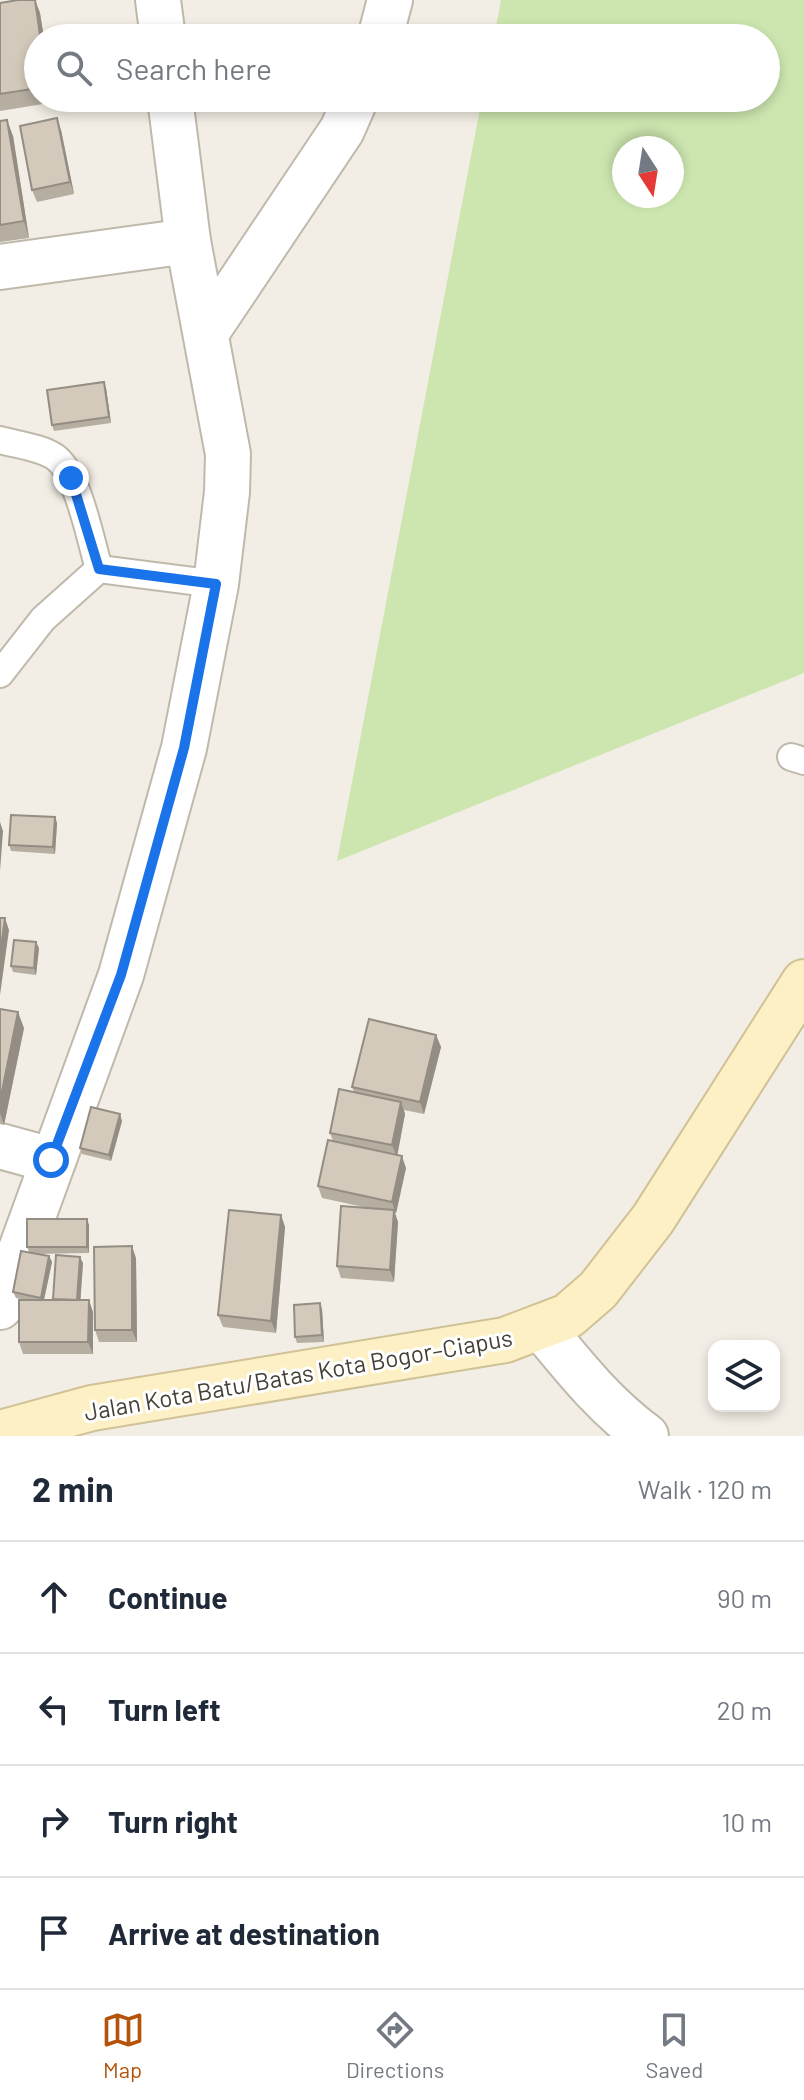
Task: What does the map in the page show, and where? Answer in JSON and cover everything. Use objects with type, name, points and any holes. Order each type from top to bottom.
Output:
[{"type":"main road","name":"Jalan Kota Batu/Batas Kota Bogor–Ciapus","points":[[0,1433],[92,1422],[505,1340],[568,1316],[598,1290],[653,1219],[804,982]]},
{"type":"street","points":[[158,0],[161,24]]},
{"type":"street","points":[[384,24],[390,0]]},
{"type":"street","points":[[0,1307],[125,960],[184,748],[216,584],[227,492],[228,454],[188,241],[172,112]]},
{"type":"street","points":[[206,333],[342,130],[350,112]]},
{"type":"street","points":[[0,267],[188,241]]},
{"type":"street","points":[[0,1146],[51,1160]]},
{"type":"street","points":[[542,1328],[596,1394],[646,1436]]},
{"type":"lane","points":[[0,440],[43,451],[58,459],[71,478],[99,569]]},
{"type":"lane","points":[[0,674],[43,619],[99,569],[216,584]]},
{"type":"green space","points":[[501,0],[804,0],[804,673],[337,861],[479,112],[780,112],[780,24],[497,24]]},
{"type":"building","points":[[35,0],[38,24],[24,24],[24,90],[0,94],[0,3]]},
{"type":"building","points":[[57,118],[70,182],[32,190],[20,126]]},
{"type":"building","points":[[7,120],[24,221],[0,225],[0,121]]},
{"type":"building","points":[[104,382],[109,417],[52,425],[47,390]]},
{"type":"building","points":[[11,815],[55,817],[53,847],[9,845]]},
{"type":"building","points":[[0,918],[5,918],[0,954]]},
{"type":"building","points":[[14,940],[36,942],[34,968],[11,966]]},
{"type":"building","points":[[0,1009],[18,1012],[0,1101]]},
{"type":"building","points":[[369,1019],[436,1035],[420,1102],[352,1087]]},
{"type":"building","points":[[339,1089],[401,1102],[392,1145],[330,1133]]},
{"type":"building","points":[[91,1107],[120,1114],[109,1155],[80,1148]]},
{"type":"building","points":[[328,1140],[402,1156],[392,1202],[318,1186]]},
{"type":"building","points":[[341,1206],[394,1210],[390,1270],[337,1266]]},
{"type":"building","points":[[229,1210],[281,1215],[271,1321],[218,1315]]},
{"type":"building","points":[[27,1219],[87,1219],[87,1247],[27,1247]]},
{"type":"building","points":[[132,1246],[132,1330],[95,1330],[94,1247]]},
{"type":"building","points":[[21,1251],[49,1256],[41,1298],[13,1292]]},
{"type":"building","points":[[56,1255],[80,1257],[77,1300],[53,1299]]},
{"type":"building","points":[[19,1300],[89,1300],[88,1342],[19,1342]]},
{"type":"building","points":[[320,1303],[322,1335],[295,1337],[294,1305]]},
{"type":"route","points":[[51,1160],[121,975],[184,748],[216,584],[99,569],[71,478]]}]
